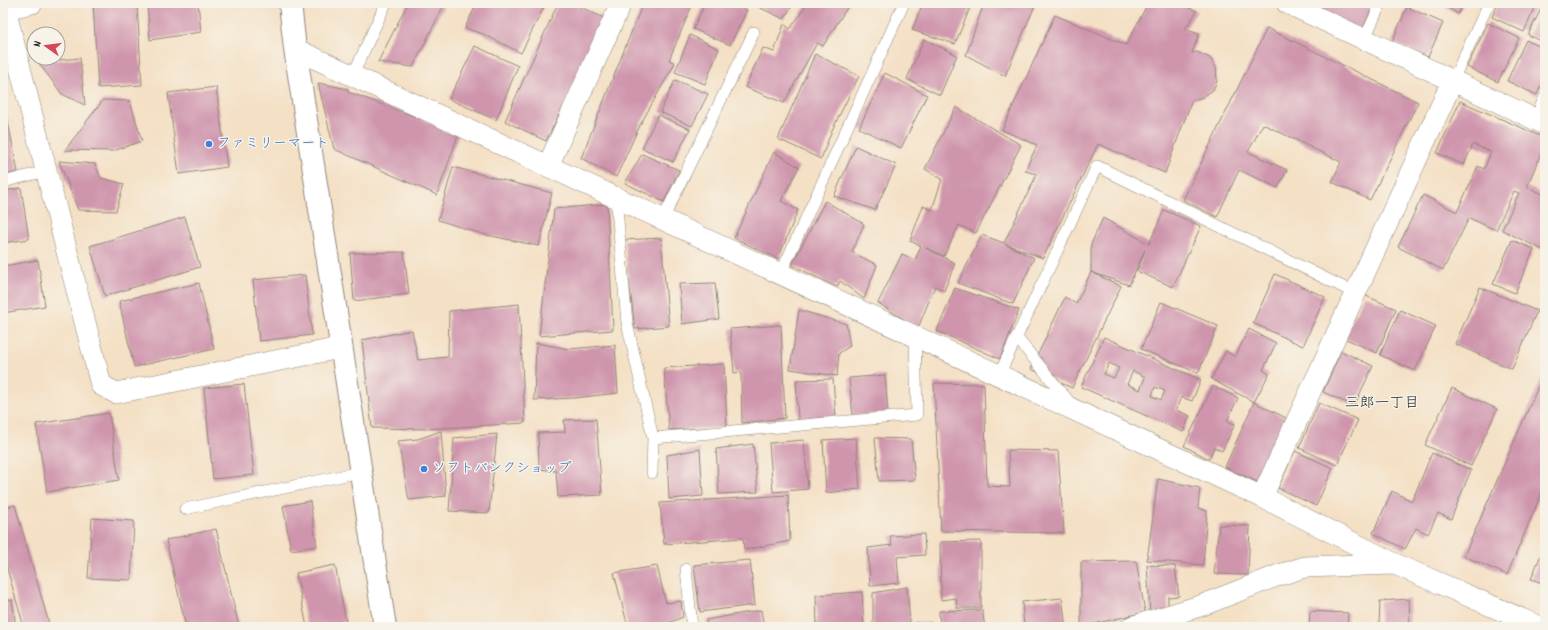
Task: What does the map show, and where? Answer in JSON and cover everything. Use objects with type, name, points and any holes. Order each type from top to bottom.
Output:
[{"type":"street","points":[[32,3],[5,9],[8,41],[46,172],[101,385],[116,393],[340,348]]},
{"type":"street","points":[[290,3],[295,49],[340,348],[385,627]]},
{"type":"street","points":[[548,166],[621,3]]},
{"type":"street","points":[[1287,3],[1452,82],[1540,122]]},
{"type":"street","points":[[295,49],[1262,497],[1395,564],[1540,627]]},
{"type":"street","points":[[1262,497],[1452,82]]},
{"type":"street","points":[[1131,627],[1203,605],[1279,575],[1305,567],[1395,564]]},
{"type":"lane","points":[[353,75],[386,3]]},
{"type":"lane","points":[[781,273],[904,3]]},
{"type":"lane","points":[[1364,40],[1381,3]]},
{"type":"lane","points":[[1452,82],[1489,3]]},
{"type":"lane","points":[[663,219],[754,32]]},
{"type":"lane","points":[[1540,122],[1545,97]]},
{"type":"lane","points":[[999,375],[1097,166],[1355,293]]},
{"type":"lane","points":[[3,182],[46,172]]},
{"type":"lane","points":[[616,197],[627,324],[653,438],[652,473]]},
{"type":"lane","points":[[653,438],[917,415],[916,336]]},
{"type":"lane","points":[[1017,338],[1077,411]]},
{"type":"lane","points":[[185,509],[360,472]]},
{"type":"lane","points":[[686,569],[692,627]]},
{"type":"lane","points":[[918,627],[928,627]]},
{"type":"building","points":[[93,3],[137,3],[142,85],[98,88]]},
{"type":"building","points":[[147,3],[198,3],[201,32],[150,40]]},
{"type":"building","points":[[408,3],[445,3],[413,67],[378,62]]},
{"type":"building","points":[[477,3],[546,3],[521,53],[483,34],[465,28]]},
{"type":"building","points":[[558,3],[572,3],[606,19],[546,141],[505,121]]},
{"type":"building","points":[[643,3],[693,3],[669,60],[675,63],[640,125],[616,177],[581,158]]},
{"type":"building","points":[[705,3],[730,3],[747,10],[730,45],[693,29]]},
{"type":"building","points":[[750,3],[794,3],[784,19]]},
{"type":"building","points":[[808,3],[850,3],[823,46],[817,43],[784,103],[745,87],[763,48],[774,52],[784,24],[790,29]]},
{"type":"building","points":[[923,3],[972,3],[955,44],[912,30]]},
{"type":"building","points":[[984,3],[1036,3],[1005,76],[966,55]]},
{"type":"building","points":[[1148,3],[1177,3],[1197,11],[1185,29],[1199,34],[1192,53],[1197,52],[1210,58],[1216,67],[1217,81],[1213,90],[1203,97],[1192,100],[1165,173],[1098,144],[1043,258],[1005,244],[1034,258],[1013,304],[958,283],[982,235],[1004,243],[1037,174],[1025,171],[1037,145],[1002,130],[1055,15],[1126,45]]},
{"type":"building","points":[[1308,3],[1374,3],[1361,33]]},
{"type":"building","points":[[1439,3],[1464,3],[1458,14]]},
{"type":"building","points":[[1498,3],[1537,3],[1524,32],[1492,17]]},
{"type":"building","points":[[1545,3],[1545,43],[1528,35]]},
{"type":"building","points":[[1407,7],[1443,23],[1428,57],[1392,42]]},
{"type":"building","points":[[1488,23],[1519,38],[1498,82],[1467,67]]},
{"type":"building","points":[[1267,28],[1418,102],[1370,200],[1332,182],[1341,162],[1263,124],[1248,152],[1287,170],[1278,188],[1239,170],[1217,217],[1183,200]]},
{"type":"building","points":[[690,35],[719,49],[705,84],[675,72]]},
{"type":"building","points":[[924,39],[957,55],[940,95],[907,79]]},
{"type":"building","points":[[1526,40],[1545,49],[1545,77],[1537,95],[1507,81]]},
{"type":"building","points":[[475,46],[518,66],[496,120],[449,99]]},
{"type":"building","points":[[815,54],[859,76],[832,130],[821,159],[778,139]]},
{"type":"building","points":[[80,58],[85,105],[62,94],[41,66],[66,66],[66,59]]},
{"type":"building","points":[[885,73],[927,95],[901,148],[859,128]]},
{"type":"building","points":[[675,80],[708,94],[692,126],[660,112]]},
{"type":"building","points":[[318,83],[348,89],[348,92],[459,133],[437,195],[334,149]]},
{"type":"building","points":[[216,87],[227,167],[179,174],[168,93]]},
{"type":"building","points":[[3,97],[18,172],[3,175]]},
{"type":"building","points":[[103,100],[130,101],[142,141],[113,151],[65,150]]},
{"type":"building","points":[[1460,101],[1545,138],[1545,143],[1527,187],[1545,195],[1545,251],[1502,230],[1519,193],[1514,191],[1496,230],[1469,218],[1443,270],[1398,247],[1423,195],[1457,212],[1478,166],[1484,169],[1491,152],[1473,144],[1464,165],[1437,153]]},
{"type":"building","points":[[956,107],[1021,145],[976,233],[959,225],[944,256],[926,248],[955,263],[944,291],[935,286],[918,328],[878,303],[902,254],[915,260],[921,246],[910,241],[923,206],[932,210],[942,179],[925,169]]},
{"type":"building","points":[[658,115],[690,129],[673,162],[642,148]]},
{"type":"building","points":[[856,146],[896,165],[875,210],[834,196]]},
{"type":"building","points":[[774,152],[799,167],[781,201],[798,210],[778,259],[734,238]]},
{"type":"building","points":[[642,154],[679,170],[664,202],[625,183]]},
{"type":"building","points":[[59,161],[95,164],[101,178],[124,184],[116,211],[78,210]]},
{"type":"building","points":[[453,167],[552,193],[539,246],[482,234],[438,220]]},
{"type":"building","points":[[21,188],[29,239],[3,243],[3,191]]},
{"type":"building","points":[[825,201],[864,224],[852,252],[877,265],[864,299],[840,281],[837,287],[792,265]]},
{"type":"building","points":[[607,204],[613,330],[539,336],[554,209]]},
{"type":"building","points":[[1164,210],[1201,226],[1173,287],[1137,271],[1145,250],[1129,285],[1091,272],[1091,244],[1103,218],[1149,244]]},
{"type":"building","points":[[185,217],[200,267],[105,296],[90,246]]},
{"type":"building","points":[[661,238],[669,326],[635,329],[624,240]]},
{"type":"building","points":[[1512,240],[1534,249],[1515,293],[1493,284]]},
{"type":"building","points":[[404,252],[409,294],[354,301],[350,253]]},
{"type":"building","points":[[38,260],[45,306],[3,313],[3,266]]},
{"type":"building","points":[[1091,272],[1121,286],[1072,388],[1031,369],[1065,297],[1076,304]]},
{"type":"building","points":[[1275,274],[1325,297],[1303,346],[1253,323]]},
{"type":"building","points":[[305,275],[312,335],[259,341],[253,280]]},
{"type":"building","points":[[199,283],[214,349],[134,367],[119,301]]},
{"type":"building","points":[[715,283],[719,319],[682,324],[679,284]]},
{"type":"building","points":[[1480,287],[1537,311],[1512,369],[1455,344]]},
{"type":"building","points":[[955,288],[1019,310],[1000,359],[937,331]]},
{"type":"building","points":[[1364,295],[1396,309],[1377,353],[1344,338]]},
{"type":"building","points":[[1161,302],[1218,326],[1198,373],[1141,349]]},
{"type":"building","points":[[519,304],[525,423],[426,429],[372,428],[362,340],[412,330],[418,360],[448,357],[449,311]]},
{"type":"building","points":[[799,310],[846,324],[850,346],[839,353],[837,376],[790,369]]},
{"type":"building","points":[[1400,310],[1436,326],[1415,371],[1380,355]]},
{"type":"building","points":[[781,325],[785,418],[742,423],[741,372],[734,373],[730,329]]},
{"type":"building","points":[[1249,329],[1276,343],[1263,370],[1269,374],[1254,402],[1211,379],[1226,351],[1235,357]]},
{"type":"building","points":[[1104,337],[1201,380],[1192,401],[1181,397],[1176,410],[1190,416],[1183,432],[1081,387]],"holes":[[[1109,363],[1119,368],[1114,378],[1104,374]],[[1133,371],[1145,377],[1140,390],[1127,384]],[[1155,387],[1165,391],[1161,400],[1152,396]]]},
{"type":"building","points":[[536,343],[569,349],[615,345],[618,393],[574,398],[534,400]]},
{"type":"building","points":[[1341,351],[1373,366],[1354,406],[1323,392]]},
{"type":"building","points":[[724,364],[727,427],[669,430],[664,368]]},
{"type":"building","points":[[1545,371],[1545,485],[1507,575],[1464,556]]},
{"type":"building","points":[[885,375],[888,413],[853,416],[849,378]]},
{"type":"building","points":[[833,379],[836,418],[798,420],[796,380]]},
{"type":"building","points":[[934,383],[984,384],[987,486],[1010,487],[1008,450],[1058,451],[1064,533],[941,531]]},
{"type":"building","points":[[244,384],[254,475],[213,479],[204,388]]},
{"type":"building","points":[[1213,386],[1238,398],[1227,421],[1235,424],[1222,451],[1214,447],[1209,459],[1184,446]]},
{"type":"building","points":[[1452,388],[1497,409],[1471,466],[1425,445]]},
{"type":"building","points":[[1254,402],[1292,421],[1262,484],[1225,467]]},
{"type":"building","points":[[1319,403],[1358,420],[1337,465],[1299,448]]},
{"type":"building","points":[[109,413],[119,480],[47,492],[36,424]]},
{"type":"building","points":[[596,419],[602,495],[558,497],[556,471],[539,469],[538,433],[565,432],[564,420]]},
{"type":"building","name":"ソフトバンクショップ","points":[[441,431],[446,496],[409,500],[398,441],[418,439]]},
{"type":"building","points":[[497,434],[489,513],[449,511],[454,438]]},
{"type":"building","points":[[856,438],[860,489],[826,493],[823,440]]},
{"type":"building","points":[[875,438],[911,439],[915,480],[879,481]]},
{"type":"building","points":[[804,440],[808,489],[773,492],[769,443]]},
{"type":"building","points":[[753,444],[758,492],[719,494],[716,449]]},
{"type":"building","points":[[700,449],[703,496],[669,499],[667,455]]},
{"type":"building","points":[[1295,451],[1333,468],[1316,506],[1278,488]]},
{"type":"building","points":[[1432,453],[1471,470],[1451,519],[1438,513],[1428,534],[1416,528],[1405,549],[1373,533],[1392,491],[1412,501]]},
{"type":"building","points":[[1158,479],[1200,488],[1198,508],[1207,511],[1203,565],[1147,560]]},
{"type":"building","points":[[788,495],[790,541],[744,550],[743,538],[664,544],[660,503]]},
{"type":"building","points":[[310,501],[317,546],[291,550],[283,506]]},
{"type":"building","points":[[15,505],[50,627],[24,627],[3,555],[3,508]]},
{"type":"building","points":[[92,518],[134,521],[131,580],[88,578]]},
{"type":"building","points":[[1219,525],[1250,526],[1248,575],[1214,574]]},
{"type":"building","points":[[216,529],[239,627],[186,627],[166,540]]},
{"type":"building","points":[[924,534],[925,555],[897,557],[899,583],[870,586],[868,548],[892,545],[890,536]]},
{"type":"building","points":[[981,541],[981,608],[957,608],[956,598],[941,600],[940,542]]},
{"type":"building","points":[[1545,545],[1545,584],[1531,579]]},
{"type":"building","points":[[750,560],[755,605],[700,612],[694,565]]},
{"type":"building","points":[[1136,561],[1145,612],[1081,627],[1081,562]]},
{"type":"building","points":[[335,565],[346,622],[323,627],[307,627],[296,573]]},
{"type":"building","points":[[1147,565],[1175,566],[1179,596],[1168,597],[1168,612],[1150,613]]},
{"type":"building","points":[[657,566],[666,603],[681,601],[683,617],[666,624],[667,627],[628,627],[614,573]]},
{"type":"building","points":[[907,587],[910,624],[873,627],[873,593]]},
{"type":"building","points":[[862,592],[864,627],[817,627],[816,595]]},
{"type":"building","points":[[1062,598],[1066,627],[1024,627],[1022,602]]},
{"type":"building","points":[[1409,599],[1410,627],[1379,627],[1380,601]]},
{"type":"building","points":[[12,600],[16,627],[3,627],[3,601]]},
{"type":"building","points":[[761,610],[764,627],[707,627],[706,620]]},
{"type":"building","points":[[982,610],[985,627],[940,627],[939,611]]},
{"type":"building","points":[[1310,611],[1348,613],[1347,627],[1309,627]]},
{"type":"place","name":"ファミリーマート","points":[[209,144]]},
{"type":"place","name":"ソフトバンクショップ","points":[[424,469]]},
{"type":"district","name":"三郎一丁目","points":[[1382,404]]}]
